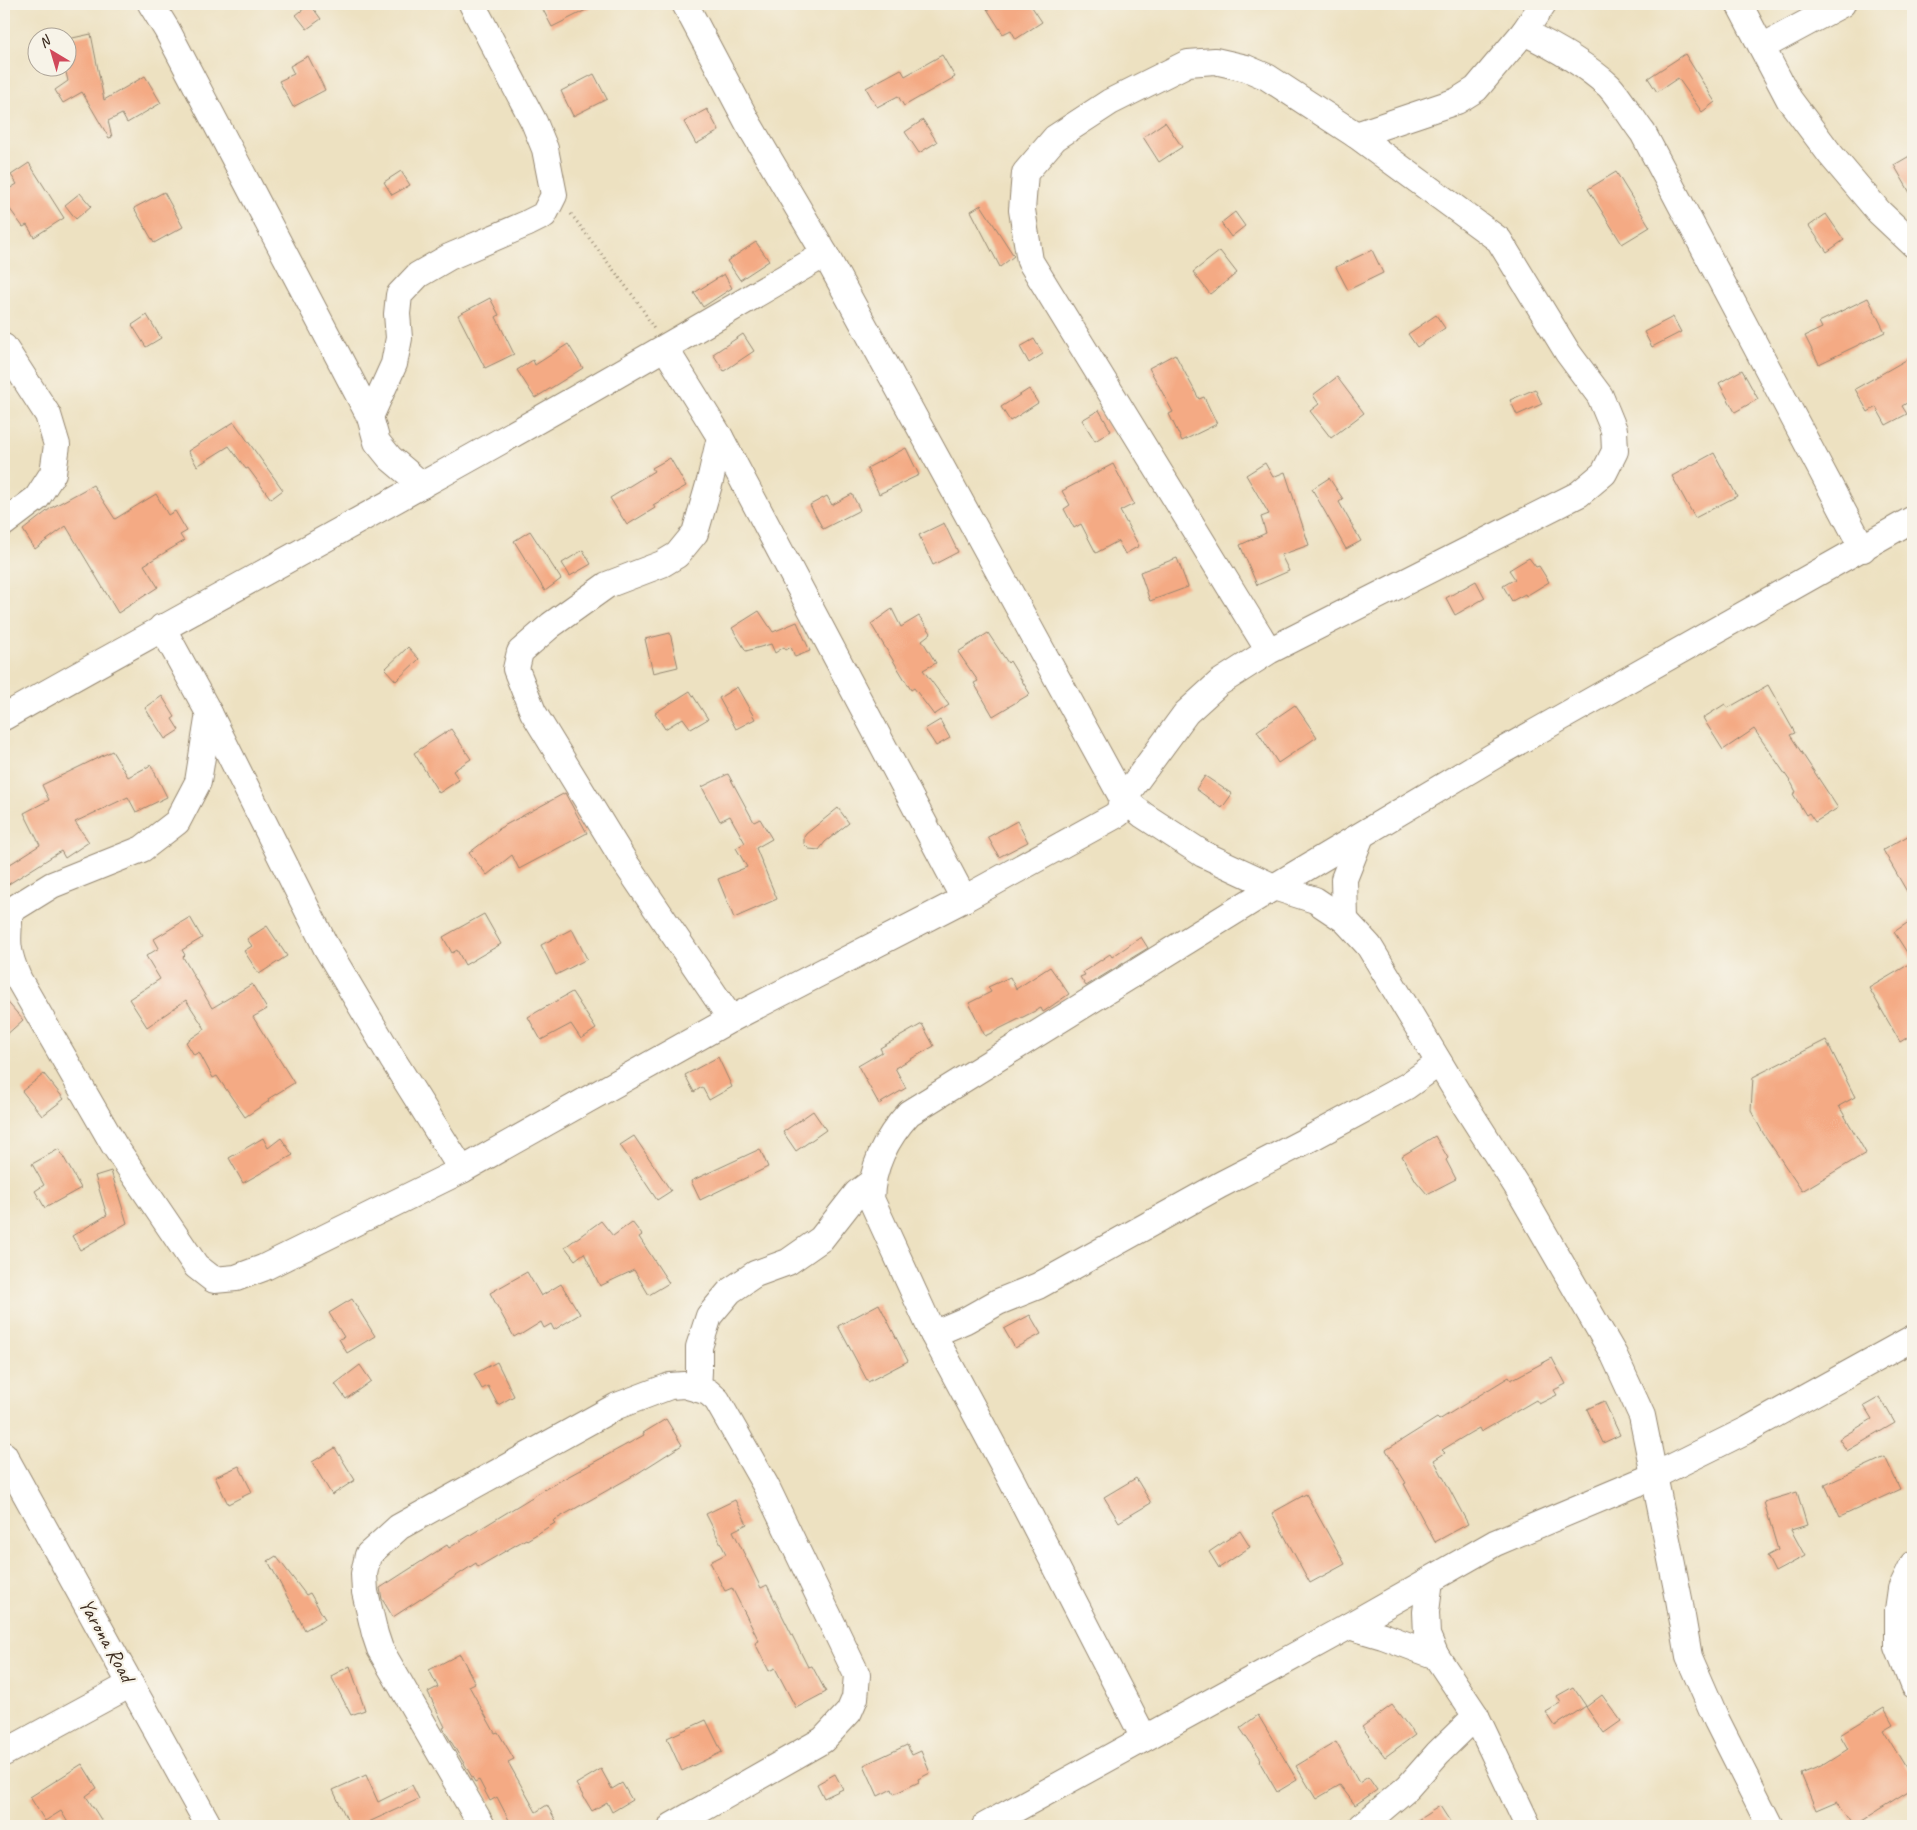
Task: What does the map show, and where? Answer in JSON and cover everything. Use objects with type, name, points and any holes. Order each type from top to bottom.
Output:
[{"type":"street","points":[[151,4],[167,30],[370,417],[377,442],[390,458],[422,485]]},
{"type":"street","points":[[370,417],[394,364],[399,338],[397,314],[399,294],[418,275],[449,257],[526,224],[544,214],[554,195],[545,149],[515,84],[472,4]]},
{"type":"street","points":[[685,4],[748,123],[825,254],[1123,799],[1143,815],[1203,854],[1274,887],[1315,900],[1345,920],[1370,946],[1516,1185],[1614,1355],[1642,1416],[1689,1657],[1717,1721],[1770,1826]]},
{"type":"street","points":[[1356,135],[1457,101],[1476,89],[1524,32],[1543,4]]},
{"type":"street","points":[[1739,4],[1789,99],[1830,154],[1879,212],[1913,244]]},
{"type":"street","points":[[1762,47],[1842,4]]},
{"type":"street","points":[[1524,32],[1582,66],[1609,87],[1643,133],[1863,549]]},
{"type":"street","points":[[209,713],[198,782],[177,822],[142,849],[52,885],[10,911],[7,937],[9,958],[19,980],[114,1145],[196,1266],[214,1280],[236,1278],[263,1268],[462,1170],[732,1019],[964,899],[1118,814],[1123,799],[1186,713],[1219,683],[1269,652],[1579,494],[1604,473],[1614,451],[1614,430],[1600,396],[1568,353],[1499,240],[1356,135],[1267,77],[1246,68],[1215,60],[1188,63],[1110,102],[1055,138],[1025,174],[1022,210],[1030,261],[1269,652]]},
{"type":"street","points":[[4,716],[422,485],[665,348],[825,254]]},
{"type":"street","points":[[4,347],[48,415],[57,445],[54,473],[38,498],[4,524]]},
{"type":"street","points":[[665,348],[720,437],[964,899]]},
{"type":"street","points":[[720,437],[708,490],[695,533],[678,555],[662,564],[607,585],[550,625],[520,652],[516,669],[523,691],[533,712],[626,864],[732,1019]]},
{"type":"street","points":[[1144,1738],[1012,1481],[933,1334],[870,1199],[872,1182],[883,1149],[894,1129],[909,1113],[1274,887],[1502,751],[1863,549],[1913,519]]},
{"type":"street","points":[[162,627],[209,713],[326,947],[392,1060],[462,1170]]},
{"type":"street","points":[[1345,920],[1344,879],[1360,836]]},
{"type":"street","points":[[933,1334],[966,1320],[998,1302],[1038,1286],[1185,1203],[1399,1090],[1440,1062]]},
{"type":"street","points":[[698,1389],[700,1371],[699,1347],[706,1324],[709,1316],[730,1291],[755,1274],[788,1262],[821,1239],[857,1193],[872,1182]]},
{"type":"street","points":[[985,1826],[1495,1544],[1654,1476],[1745,1430],[1913,1338]]},
{"type":"street","points":[[482,1826],[380,1649],[365,1592],[364,1574],[368,1555],[399,1527],[617,1406],[670,1386],[684,1385],[708,1392],[717,1400],[766,1486],[857,1675],[855,1698],[849,1712],[823,1740],[672,1826]]},
{"type":"street","name":"Yarona Road","points":[[4,1455],[209,1826]]},
{"type":"street","points":[[1913,1564],[1901,1589],[1898,1610],[1898,1647],[1913,1685]]},
{"type":"street","points":[[1430,1580],[1426,1612],[1427,1635],[1436,1656],[1476,1716],[1528,1826]]},
{"type":"street","points":[[1349,1626],[1383,1636],[1436,1656]]},
{"type":"street","points":[[4,1753],[131,1684]]},
{"type":"street","points":[[1362,1826],[1408,1787],[1438,1753],[1476,1716]]},
{"type":"path","points":[[554,195],[580,224],[640,305],[665,348]]},
{"type":"building","points":[[310,4],[321,19],[307,29],[296,15]]},
{"type":"building","points":[[540,4],[598,4],[552,27]]},
{"type":"building","points":[[984,4],[1030,4],[1042,22],[1016,39],[1011,30],[1003,34]]},
{"type":"building","points":[[91,34],[104,100],[145,76],[161,103],[127,123],[122,114],[108,121],[112,137],[109,138],[82,92],[63,103],[55,90],[68,81],[67,78],[78,78],[78,37]]},
{"type":"building","points":[[1685,54],[1715,102],[1702,112],[1678,78],[1657,92],[1648,78]]},
{"type":"building","points":[[942,55],[955,77],[904,106],[898,96],[877,107],[866,88],[901,69],[905,76]]},
{"type":"building","points":[[308,56],[325,90],[293,107],[279,81],[294,74],[290,66]]},
{"type":"building","points":[[594,74],[607,99],[573,116],[561,91]]},
{"type":"building","points":[[707,109],[719,131],[696,144],[684,122]]},
{"type":"building","points":[[923,120],[937,142],[919,153],[905,132]]},
{"type":"building","points":[[1165,122],[1182,147],[1159,162],[1143,137]]},
{"type":"building","points":[[1913,154],[1913,198],[1894,165]]},
{"type":"building","points":[[29,163],[64,218],[34,237],[27,225],[23,227],[4,201],[4,192],[17,184],[11,175]]},
{"type":"building","points":[[401,171],[410,185],[392,195],[384,182]]},
{"type":"building","points":[[1616,172],[1650,227],[1622,244],[1588,189]]},
{"type":"building","points":[[164,192],[183,227],[154,243],[134,208]]},
{"type":"building","points":[[80,193],[91,206],[76,219],[65,205]]},
{"type":"building","points":[[981,205],[1014,256],[1000,267],[971,211]]},
{"type":"building","points":[[1235,212],[1245,226],[1231,237],[1221,223]]},
{"type":"building","points":[[1826,214],[1844,240],[1827,252],[1809,226]]},
{"type":"building","points":[[756,242],[769,261],[740,280],[727,261]]},
{"type":"building","points":[[1372,250],[1383,273],[1348,290],[1336,267]]},
{"type":"building","points":[[1220,251],[1237,273],[1210,294],[1193,272]]},
{"type":"building","points":[[724,274],[732,288],[703,307],[694,293]]},
{"type":"building","points":[[490,298],[499,315],[496,317],[514,354],[485,368],[458,315]]},
{"type":"building","points":[[1868,298],[1885,332],[1819,364],[1805,336],[1822,328],[1819,322]]},
{"type":"building","points":[[147,315],[161,338],[146,347],[132,325]]},
{"type":"building","points":[[1436,315],[1445,328],[1417,347],[1408,334]]},
{"type":"building","points":[[1673,317],[1681,332],[1652,347],[1644,332]]},
{"type":"building","points":[[743,334],[754,351],[724,371],[713,354]]},
{"type":"building","points":[[1034,339],[1043,354],[1029,363],[1020,347]]},
{"type":"building","points":[[568,344],[583,368],[535,398],[517,370],[533,360],[535,365]]},
{"type":"building","points":[[1175,354],[1199,399],[1204,397],[1217,424],[1182,441],[1169,414],[1173,412],[1149,368]]},
{"type":"building","points":[[1913,356],[1913,399],[1902,406],[1907,414],[1886,425],[1876,407],[1868,412],[1855,389]]},
{"type":"building","points":[[1742,370],[1758,399],[1735,412],[1719,383]]},
{"type":"building","points":[[1337,377],[1364,413],[1331,438],[1310,411],[1319,404],[1313,395]]},
{"type":"building","points":[[1029,389],[1038,403],[1010,421],[1001,407]]},
{"type":"building","points":[[1535,389],[1542,404],[1517,415],[1510,400]]},
{"type":"building","points":[[1099,410],[1111,431],[1095,441],[1082,420]]},
{"type":"building","points":[[234,422],[283,490],[271,499],[229,446],[197,466],[188,451]]},
{"type":"building","points":[[906,448],[919,475],[879,494],[867,468]]},
{"type":"building","points":[[1714,453],[1737,496],[1695,518],[1672,476]]},
{"type":"building","points":[[670,458],[686,486],[653,505],[655,508],[627,525],[610,498],[654,471],[652,468]]},
{"type":"building","points":[[1265,463],[1273,477],[1285,472],[1309,545],[1281,555],[1289,571],[1257,585],[1240,545],[1266,533],[1261,517],[1269,514],[1246,475]]},
{"type":"building","points":[[1113,464],[1134,504],[1120,511],[1139,546],[1125,554],[1118,541],[1096,553],[1081,524],[1074,528],[1064,509],[1070,505],[1062,491]]},
{"type":"building","points":[[1329,478],[1343,499],[1339,502],[1361,541],[1346,549],[1312,489]]},
{"type":"building","points":[[93,485],[115,519],[156,494],[168,515],[175,511],[187,531],[180,535],[184,541],[144,565],[158,587],[118,613],[66,526],[35,549],[23,530],[51,508]]},
{"type":"building","points":[[852,494],[860,510],[823,529],[810,505],[827,496],[832,505]]},
{"type":"building","points":[[944,523],[958,552],[933,565],[919,535]]},
{"type":"building","points":[[530,531],[561,579],[545,591],[514,541]]},
{"type":"building","points":[[583,550],[591,564],[570,576],[562,563]]},
{"type":"building","points":[[1177,558],[1188,587],[1150,601],[1140,572]]},
{"type":"building","points":[[1529,558],[1536,567],[1539,566],[1549,582],[1526,596],[1525,594],[1512,601],[1503,586],[1515,579],[1509,570]]},
{"type":"building","points":[[1476,581],[1485,598],[1455,615],[1446,598]]},
{"type":"building","points":[[892,609],[901,627],[919,616],[931,633],[922,640],[936,663],[923,670],[949,705],[934,715],[914,688],[911,690],[871,624]]},
{"type":"building","points":[[759,611],[773,632],[797,622],[810,651],[795,657],[791,647],[786,650],[784,647],[775,653],[771,644],[746,651],[732,628]]},
{"type":"building","points":[[670,633],[678,667],[653,673],[645,639]]},
{"type":"building","points":[[988,633],[1008,663],[1010,661],[1030,694],[993,716],[974,683],[978,681],[958,652]]},
{"type":"building","points":[[408,647],[419,659],[396,681],[385,669]]},
{"type":"building","points":[[1768,685],[1795,733],[1790,735],[1838,808],[1815,822],[1809,813],[1806,815],[1793,794],[1796,792],[1792,784],[1754,729],[1723,750],[1703,718],[1725,704],[1728,708]]},
{"type":"building","points":[[737,687],[755,719],[736,729],[719,698]]},
{"type":"building","points":[[690,691],[708,719],[691,729],[683,718],[665,729],[655,713]]},
{"type":"building","points":[[162,696],[175,717],[172,719],[179,730],[165,739],[145,708]]},
{"type":"building","points":[[1295,705],[1317,737],[1278,763],[1257,731]]},
{"type":"building","points":[[940,720],[950,738],[936,746],[925,729]]},
{"type":"building","points":[[451,729],[471,759],[453,771],[459,780],[439,793],[414,753]]},
{"type":"building","points":[[112,751],[128,777],[151,765],[167,797],[136,812],[128,797],[75,822],[89,842],[65,858],[61,851],[4,887],[4,868],[40,845],[24,813],[49,800],[42,785]]},
{"type":"building","points":[[728,774],[754,822],[760,819],[772,839],[756,848],[777,899],[734,918],[718,879],[747,867],[736,848],[745,843],[730,816],[720,821],[702,787]]},
{"type":"building","points":[[1205,776],[1232,794],[1222,808],[1196,789]]},
{"type":"building","points":[[565,793],[587,833],[519,869],[512,855],[487,875],[469,853],[498,829]]},
{"type":"building","points":[[838,808],[849,823],[825,842],[819,850],[809,849],[804,844],[806,834]]},
{"type":"building","points":[[1017,821],[1028,842],[999,857],[988,837]]},
{"type":"building","points":[[1913,833],[1913,902],[1883,850]]},
{"type":"building","points":[[484,914],[501,944],[465,965],[457,950],[452,953],[443,937]]},
{"type":"building","points":[[190,917],[202,938],[182,950],[185,955],[183,957],[212,1008],[252,984],[267,1009],[253,1017],[294,1083],[268,1099],[269,1101],[245,1117],[217,1076],[213,1078],[199,1052],[194,1055],[186,1042],[205,1029],[186,1000],[147,1027],[129,999],[160,979],[146,956],[159,948],[154,939]]},
{"type":"building","points":[[1913,919],[1913,962],[1894,932]]},
{"type":"building","points":[[267,926],[287,956],[259,974],[244,951],[252,946],[247,939]]},
{"type":"building","points":[[572,929],[587,959],[556,975],[541,945]]},
{"type":"building","points":[[1141,937],[1148,948],[1086,986],[1080,977],[1085,975],[1083,972],[1110,954],[1112,957]]},
{"type":"building","points":[[1913,962],[1913,1034],[1900,1042],[1869,988]]},
{"type":"building","points":[[1050,967],[1069,994],[1043,1012],[1041,1008],[985,1036],[969,1003],[991,992],[988,987],[1010,977],[1016,989]]},
{"type":"building","points":[[572,992],[596,1029],[581,1039],[571,1024],[541,1040],[528,1017]]},
{"type":"building","points":[[4,998],[23,1020],[4,1037]]},
{"type":"building","points":[[922,1024],[934,1046],[895,1068],[906,1088],[879,1104],[858,1066],[882,1052],[880,1048]]},
{"type":"building","points":[[1826,1040],[1855,1097],[1839,1106],[1866,1153],[1802,1191],[1763,1133],[1751,1111],[1753,1077]]},
{"type":"building","points":[[718,1057],[732,1087],[709,1100],[702,1087],[694,1092],[685,1075]]},
{"type":"building","points":[[44,1074],[64,1099],[42,1116],[22,1091]]},
{"type":"building","points":[[813,1111],[826,1130],[796,1151],[783,1132]]},
{"type":"building","points":[[634,1136],[671,1191],[657,1200],[620,1145]]},
{"type":"building","points":[[1435,1136],[1448,1158],[1446,1160],[1456,1179],[1427,1194],[1416,1181],[1402,1156]]},
{"type":"building","points":[[263,1138],[268,1148],[281,1138],[293,1155],[243,1183],[229,1158]]},
{"type":"building","points":[[59,1149],[81,1188],[45,1208],[35,1191],[44,1185],[32,1164]]},
{"type":"building","points":[[760,1149],[768,1167],[700,1200],[691,1181]]},
{"type":"building","points":[[111,1171],[127,1223],[80,1250],[72,1236],[107,1215],[95,1176]]},
{"type":"building","points":[[601,1221],[613,1236],[632,1222],[642,1235],[639,1237],[669,1283],[649,1295],[634,1270],[600,1286],[584,1253],[575,1260],[565,1247]]},
{"type":"building","points":[[527,1272],[541,1296],[561,1284],[580,1314],[554,1330],[551,1324],[544,1328],[541,1322],[514,1337],[490,1293]]},
{"type":"building","points":[[352,1299],[375,1336],[347,1353],[339,1339],[344,1337],[329,1313]]},
{"type":"building","points":[[879,1304],[908,1361],[868,1382],[838,1326]]},
{"type":"building","points":[[1030,1315],[1041,1334],[1015,1348],[1004,1329]]},
{"type":"building","points":[[1552,1358],[1566,1384],[1554,1390],[1557,1395],[1539,1404],[1536,1400],[1481,1432],[1479,1428],[1442,1450],[1445,1453],[1434,1460],[1468,1524],[1435,1542],[1404,1484],[1406,1483],[1386,1450],[1509,1377],[1511,1380]]},
{"type":"building","points":[[497,1362],[514,1396],[498,1405],[488,1386],[482,1389],[474,1374]]},
{"type":"building","points":[[360,1365],[371,1381],[346,1399],[335,1384]]},
{"type":"building","points":[[1880,1397],[1895,1423],[1847,1451],[1839,1439],[1872,1419],[1864,1406]]},
{"type":"building","points":[[1604,1401],[1620,1435],[1603,1443],[1587,1409]]},
{"type":"building","points":[[666,1419],[682,1445],[638,1473],[553,1521],[555,1523],[527,1540],[478,1567],[476,1563],[393,1617],[382,1599],[380,1588],[447,1545],[449,1548],[547,1488],[644,1435],[643,1433]]},
{"type":"building","points":[[335,1448],[355,1480],[332,1495],[312,1462]]},
{"type":"building","points":[[1885,1457],[1900,1489],[1840,1517],[1825,1485]]},
{"type":"building","points":[[239,1466],[252,1492],[228,1504],[215,1477]]},
{"type":"building","points":[[1136,1478],[1151,1503],[1119,1522],[1104,1497]]},
{"type":"building","points":[[1797,1492],[1807,1525],[1791,1530],[1805,1556],[1775,1572],[1767,1556],[1778,1550],[1764,1502]]},
{"type":"building","points":[[1306,1494],[1345,1564],[1310,1583],[1272,1513]]},
{"type":"building","points":[[735,1500],[747,1524],[733,1531],[761,1588],[767,1585],[808,1667],[812,1666],[826,1692],[796,1708],[775,1668],[769,1671],[755,1643],[759,1641],[732,1588],[725,1591],[710,1562],[726,1554],[706,1514]]},
{"type":"building","points":[[1240,1531],[1250,1547],[1219,1568],[1209,1552]]},
{"type":"building","points":[[276,1556],[306,1595],[310,1593],[325,1619],[305,1630],[268,1561]]},
{"type":"building","points":[[460,1654],[475,1683],[469,1686],[495,1733],[498,1732],[514,1759],[508,1762],[536,1812],[547,1805],[559,1826],[508,1826],[511,1824],[497,1797],[490,1801],[479,1780],[475,1782],[443,1728],[445,1727],[428,1692],[438,1687],[429,1670]]},
{"type":"building","points":[[350,1666],[365,1710],[351,1715],[331,1676]]},
{"type":"building","points":[[1573,1687],[1586,1706],[1555,1726],[1546,1712],[1561,1703],[1557,1696]]},
{"type":"building","points":[[1602,1695],[1621,1721],[1604,1733],[1586,1707]]},
{"type":"building","points":[[1392,1705],[1415,1735],[1385,1757],[1362,1727]]},
{"type":"building","points":[[1884,1708],[1893,1724],[1883,1730],[1913,1779],[1913,1789],[1854,1826],[1837,1801],[1816,1810],[1801,1774],[1821,1766],[1848,1749],[1840,1735]]},
{"type":"building","points":[[1258,1715],[1297,1780],[1277,1792],[1259,1761],[1261,1759],[1240,1728]]},
{"type":"building","points":[[706,1720],[722,1752],[682,1771],[667,1738]]},
{"type":"building","points":[[1336,1742],[1359,1783],[1368,1777],[1377,1790],[1355,1805],[1340,1785],[1316,1799],[1296,1766]]},
{"type":"building","points":[[907,1745],[912,1755],[921,1751],[930,1773],[918,1779],[919,1782],[894,1794],[892,1789],[878,1796],[864,1765]]},
{"type":"building","points":[[82,1764],[97,1788],[86,1796],[105,1826],[70,1826],[61,1811],[45,1821],[30,1797]]},
{"type":"building","points":[[601,1769],[612,1789],[622,1783],[632,1800],[612,1812],[607,1802],[592,1811],[576,1784]]},
{"type":"building","points":[[835,1774],[843,1789],[824,1798],[817,1784]]},
{"type":"building","points":[[366,1775],[378,1802],[412,1785],[419,1799],[360,1826],[350,1826],[333,1790]]},
{"type":"building","points":[[1440,1806],[1453,1826],[1408,1826]]}]
